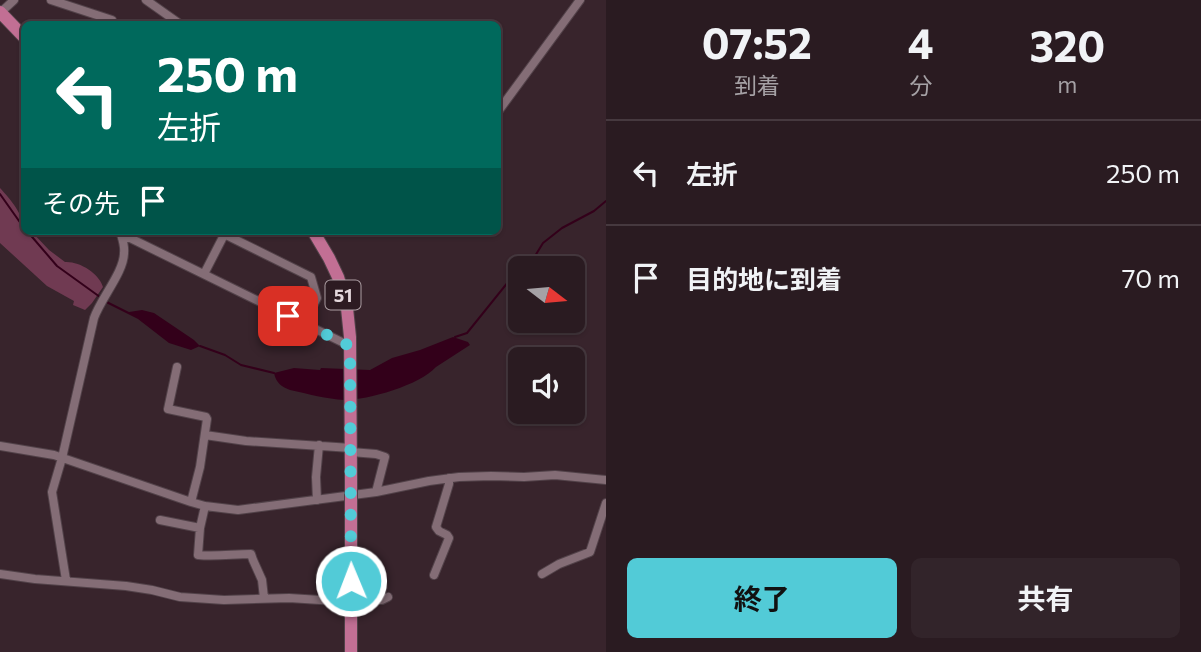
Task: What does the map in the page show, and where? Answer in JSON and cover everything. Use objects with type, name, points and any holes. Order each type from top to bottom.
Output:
[{"type":"main road","points":[[0,13],[21,34]]},
{"type":"main road","name":"51","points":[[315,235],[329,258],[344,296],[350,346],[351,652]]},
{"type":"street","points":[[0,13],[14,0]]},
{"type":"street","points":[[51,0],[112,20]]},
{"type":"street","points":[[146,0],[176,21]]},
{"type":"street","points":[[501,108],[580,0]]},
{"type":"street","points":[[121,235],[350,346]]},
{"type":"street","points":[[66,580],[52,492],[94,317],[123,261],[125,250],[121,235]]},
{"type":"street","points":[[204,274],[226,235],[311,277],[317,298],[304,324]]},
{"type":"street","points":[[177,367],[168,409],[206,417],[200,467],[191,502]]},
{"type":"street","points":[[205,435],[246,441],[319,445],[376,454],[385,457],[376,492]]},
{"type":"street","points":[[317,500],[319,445]]},
{"type":"street","points":[[0,446],[54,455],[191,502],[238,510],[376,492],[449,478],[555,475],[606,480]]},
{"type":"street","points":[[433,575],[449,538],[436,527],[449,478]]},
{"type":"street","points":[[542,574],[590,552],[606,503]]},
{"type":"street","points":[[205,506],[198,555],[215,557],[251,554],[262,580],[264,598]]},
{"type":"street","points":[[160,520],[200,528]]},
{"type":"street","points":[[0,574],[126,586],[180,597],[224,600],[264,598],[336,601],[351,605],[388,597]]},
{"type":"shaded area","points":[[0,188],[19,214],[21,235],[35,235],[65,262],[88,269],[103,287],[85,310],[73,305],[74,301],[47,286],[0,243]]},
{"type":"shaded area","points":[[107,301],[129,312],[142,310],[154,313],[200,346],[191,350],[169,343],[138,319],[106,303]]},
{"type":"shaded area","points":[[453,337],[470,345],[418,380],[366,397],[344,400],[290,390],[280,384],[274,373],[294,368],[370,370],[392,358]]},
{"type":"waterway","points":[[0,194],[21,224]]},
{"type":"waterway","points":[[455,337],[467,333],[525,261],[535,256],[543,243],[606,201]]},
{"type":"waterway","points":[[30,235],[57,266],[100,297]]},
{"type":"waterway","points":[[200,346],[225,355],[241,365],[274,373]]},
{"type":"route","points":[[288,316],[350,346],[351,581]]}]
